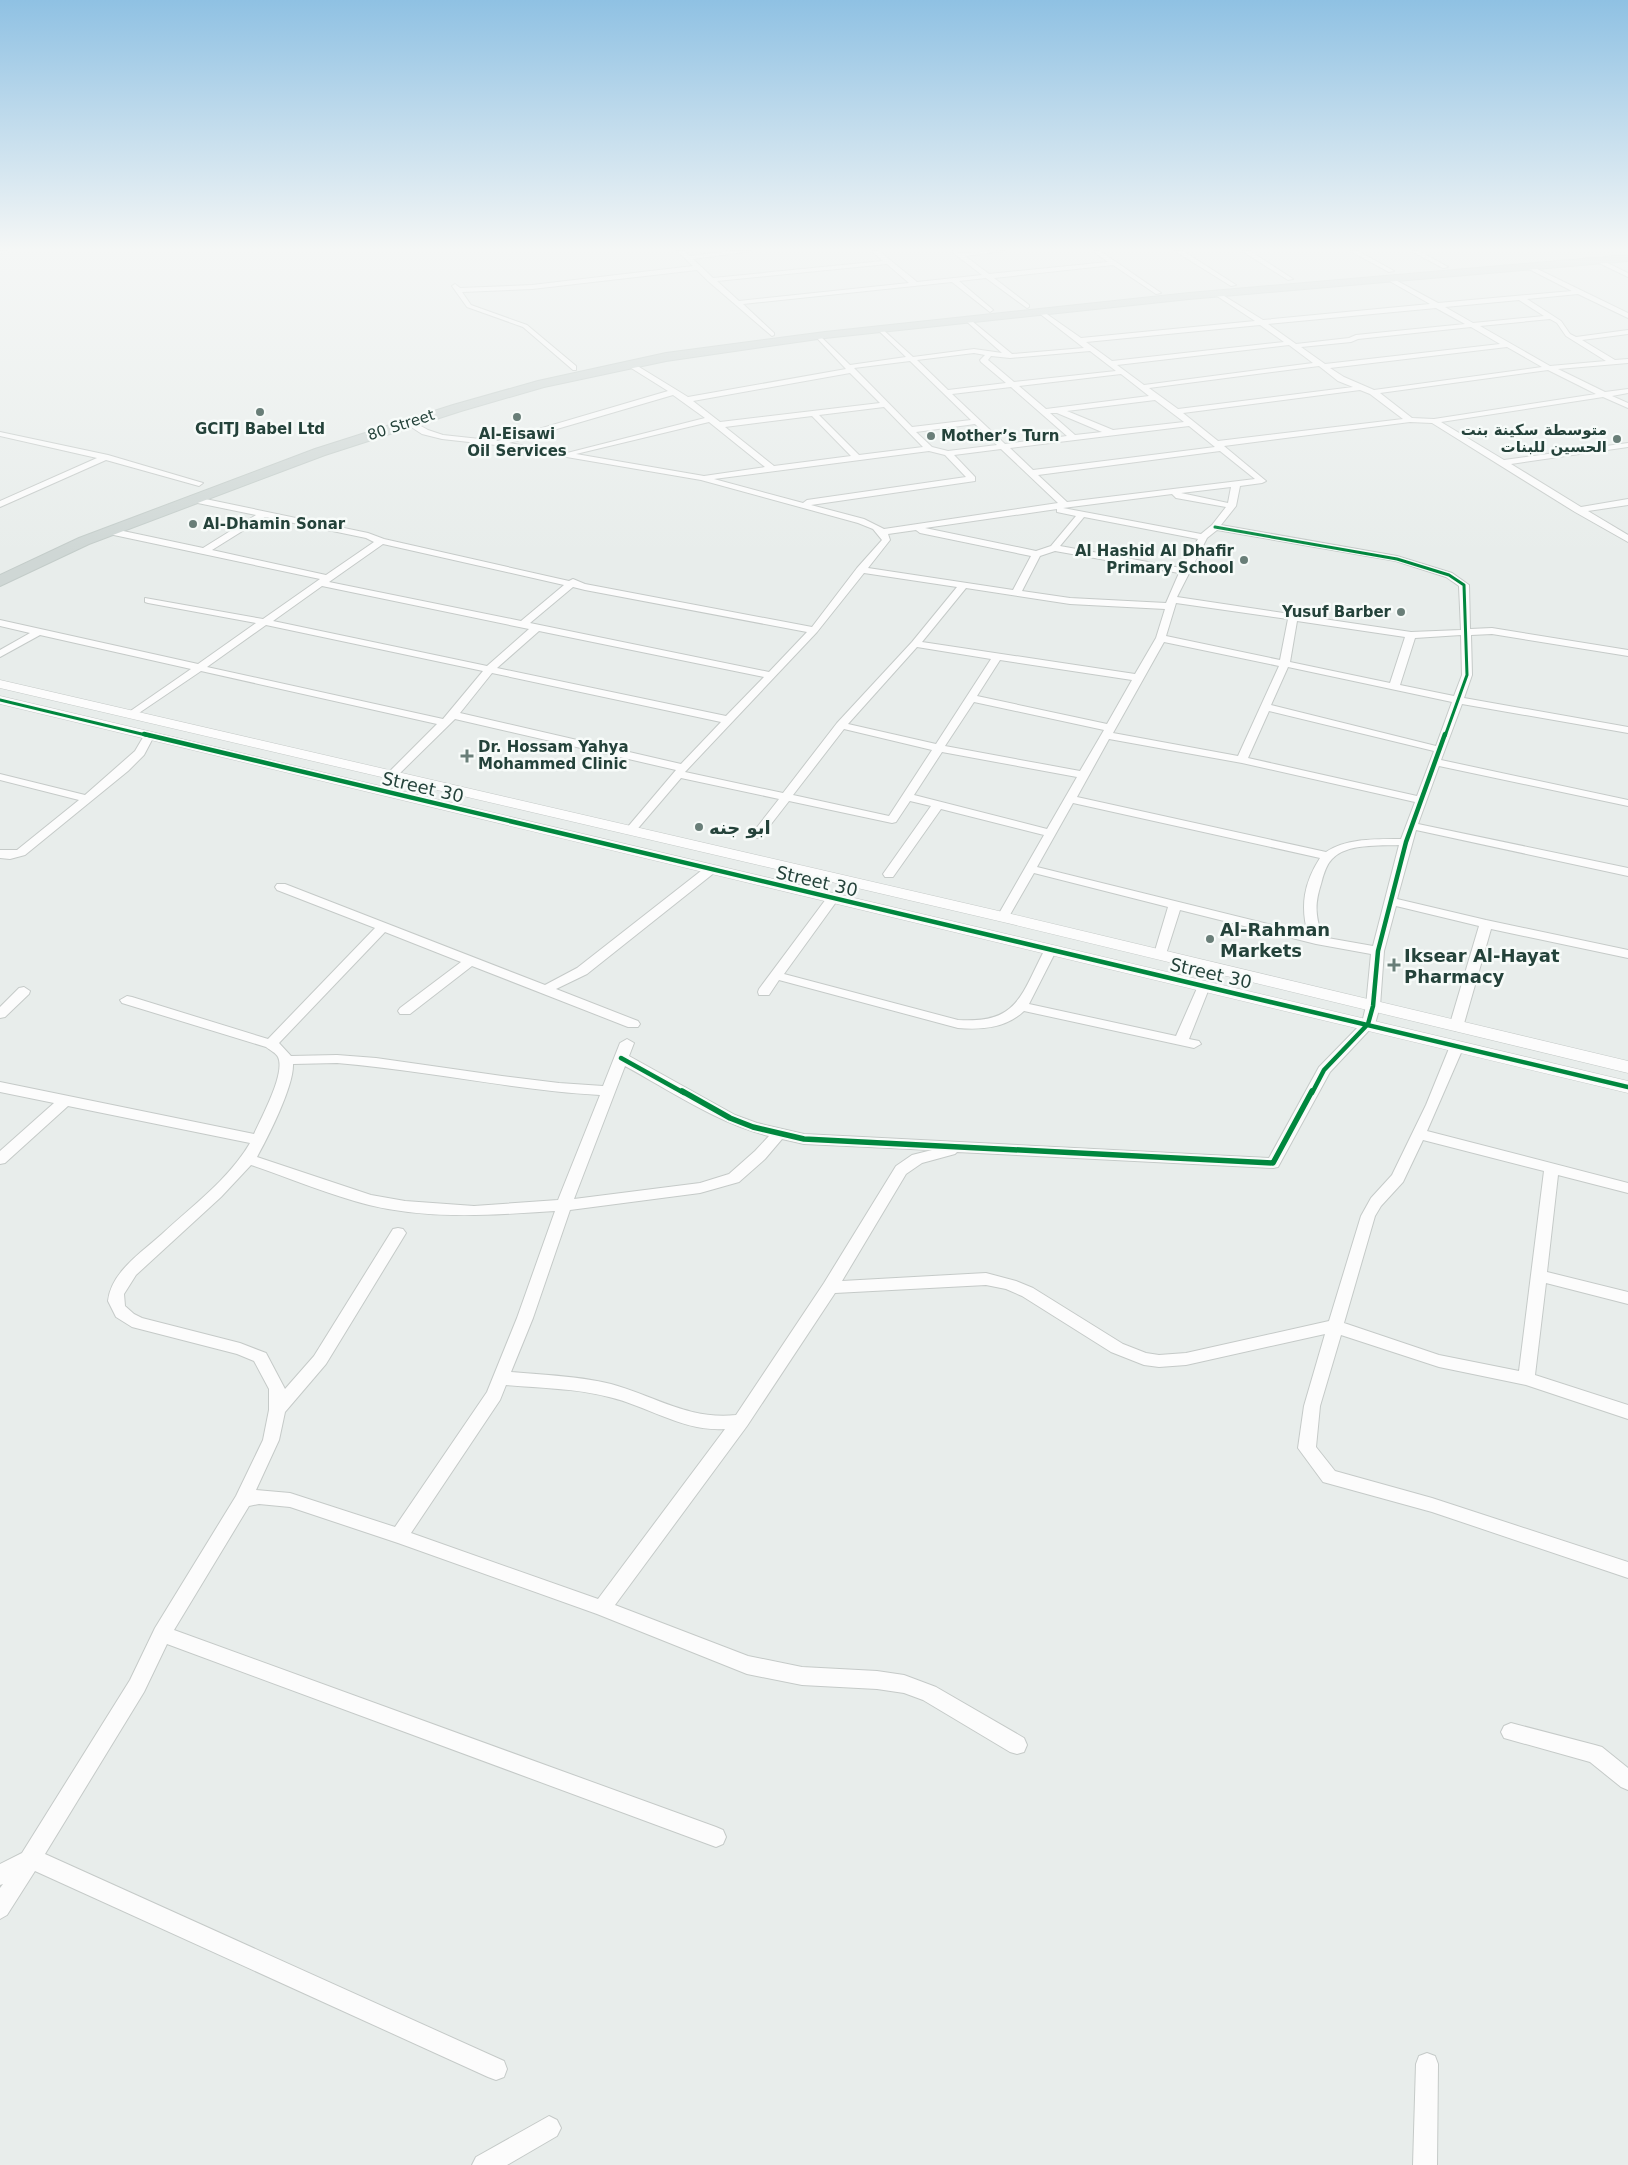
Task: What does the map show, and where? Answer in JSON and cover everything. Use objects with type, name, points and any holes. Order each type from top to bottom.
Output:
[{"type":"main road","name":"80 Street","points":[[232,472],[393,419],[573,368],[654,352]]},
{"type":"main road","name":"80 Street","points":[[0,581],[84,540],[109,531],[187,494],[457,408],[542,384],[631,364],[701,352]]},
{"type":"main road","name":"80 Street","points":[[187,494],[203,482]]},
{"type":"main road","points":[[34,551],[126,512]]},
{"type":"street","points":[[555,352],[573,368]]},
{"type":"street","points":[[834,352],[928,449]]},
{"type":"street","points":[[905,352],[1065,505]]},
{"type":"street","points":[[687,400],[850,368],[966,352]]},
{"type":"street","points":[[979,352],[1010,356],[1056,352]]},
{"type":"street","points":[[1005,352],[1010,356]]},
{"type":"street","points":[[409,423],[433,434],[702,478],[868,523],[884,532],[1065,505],[1262,481],[1191,423],[1096,352]]},
{"type":"street","points":[[1111,363],[1222,352]]},
{"type":"street","points":[[1304,352],[1341,379],[1373,392],[1410,420]]},
{"type":"street","points":[[1143,387],[1442,352]]},
{"type":"street","points":[[1520,352],[1628,406]]},
{"type":"street","points":[[1596,352],[1615,363]]},
{"type":"street","points":[[989,354],[984,360],[1073,437]]},
{"type":"street","points":[[1373,392],[1549,368],[1628,361]]},
{"type":"street","points":[[631,364],[687,400],[770,468]]},
{"type":"street","points":[[948,392],[1123,372]]},
{"type":"street","points":[[1176,412],[1360,388]]},
{"type":"street","points":[[1031,472],[1410,420],[1434,421],[1628,391]]},
{"type":"street","points":[[496,444],[674,392]]},
{"type":"street","points":[[1044,412],[1157,397]]},
{"type":"street","points":[[718,425],[885,404]]},
{"type":"street","points":[[1058,410],[1111,433]]},
{"type":"street","points":[[813,413],[856,457]]},
{"type":"street","points":[[565,455],[711,419]]},
{"type":"street","points":[[910,430],[978,421]]},
{"type":"street","points":[[1434,421],[1628,539]]},
{"type":"street","points":[[702,478],[856,457],[928,449],[948,453],[1191,423]]},
{"type":"street","points":[[0,434],[106,457],[203,482]]},
{"type":"street","points":[[1502,462],[1628,446]]},
{"type":"street","points":[[801,504],[972,478],[948,453]]},
{"type":"street","points":[[0,504],[106,457]]},
{"type":"street","points":[[1003,917],[1160,638],[1171,602],[1184,571],[1203,537],[1215,527],[1232,506],[1236,484]]},
{"type":"street","points":[[1163,493],[1232,506]]},
{"type":"street","points":[[187,494],[264,514],[585,586],[814,630]]},
{"type":"street","points":[[1578,510],[1628,502]]},
{"type":"street","points":[[1046,508],[1203,537]]},
{"type":"street","points":[[205,552],[264,514]]},
{"type":"street","points":[[1054,548],[1082,514]]},
{"type":"street","points":[[621,1058],[730,1118],[778,1134],[813,1140],[1273,1163],[1324,1070],[1368,1024],[1373,1006],[1378,951],[1406,842],[1437,762],[1467,675],[1464,585],[1448,575],[1397,559],[1215,527]]},
{"type":"street","points":[[911,529],[1036,554],[1054,548],[1184,571]]},
{"type":"street","points":[[109,531],[537,627],[770,675]]},
{"type":"street","points":[[630,831],[680,771],[814,630],[860,570],[886,540],[884,532]]},
{"type":"street","points":[[133,714],[381,541]]},
{"type":"street","points":[[1016,593],[1036,554]]},
{"type":"street","points":[[860,570],[1070,601],[1171,602],[1293,617],[1411,635],[1492,631],[1628,654]]},
{"type":"street","points":[[524,624],[573,582]]},
{"type":"street","points":[[757,835],[841,725],[916,644],[965,584]]},
{"type":"street","points":[[148,600],[264,622],[728,720]]},
{"type":"street","points":[[1242,760],[1284,665],[1293,617]]},
{"type":"street","points":[[0,623],[445,723]]},
{"type":"street","points":[[392,775],[453,715],[489,670],[537,627]]},
{"type":"street","points":[[0,654],[38,632]]},
{"type":"street","points":[[1394,687],[1411,635]]},
{"type":"street","points":[[1160,638],[1458,700],[1628,730]]},
{"type":"street","points":[[916,644],[1139,678]]},
{"type":"street","points":[[453,715],[786,798],[892,820],[998,656]]},
{"type":"street","name":"Street 30","points":[[0,684],[1003,917],[1628,1067]]},
{"type":"street","points":[[971,698],[1109,731],[1422,800]]},
{"type":"street","name":"Street 30","points":[[0,700],[1628,1087]]},
{"type":"street","points":[[1266,707],[1441,750]]},
{"type":"street","points":[[841,725],[939,748],[1084,775]]},
{"type":"street","points":[[0,854],[10,855],[21,852],[88,799],[133,761],[149,736]]},
{"type":"street","points":[[1437,762],[1628,803]]},
{"type":"street","points":[[0,777],[88,799]]},
{"type":"street","points":[[907,797],[1051,833]]},
{"type":"street","points":[[1071,798],[1328,856]]},
{"type":"street","points":[[498,819],[514,804]]},
{"type":"street","points":[[889,874],[938,806]]},
{"type":"street","points":[[534,828],[536,819],[548,812]]},
{"type":"street","points":[[1412,826],[1628,872]]},
{"type":"street","points":[[1316,940],[1309,909],[1320,867],[1328,856],[1343,849],[1381,842],[1406,842]]},
{"type":"street","points":[[1030,869],[1316,940],[1378,951]]},
{"type":"street","points":[[545,990],[582,971],[710,870]]},
{"type":"street","points":[[281,887],[633,1024]]},
{"type":"street","points":[[764,992],[833,898]]},
{"type":"street","points":[[1391,901],[1486,924],[1628,954]]},
{"type":"street","points":[[1160,954],[1175,905]]},
{"type":"street","points":[[1456,1027],[1486,924]]},
{"type":"street","points":[[270,1044],[383,927]]},
{"type":"street","points":[[777,976],[958,1024],[996,1023],[1015,1013],[1021,1006],[1051,949]]},
{"type":"street","points":[[405,1011],[470,961]]},
{"type":"street","points":[[1021,1006],[1188,1043],[1204,986]]},
{"type":"street","points":[[0,1014],[24,991]]},
{"type":"street","points":[[0,1908],[137,1686],[162,1634],[243,1500],[271,1440],[277,1410],[277,1389],[260,1357],[240,1349],[125,1318],[116,1308],[115,1296],[120,1283],[216,1193],[248,1159],[259,1140],[285,1078],[288,1068],[287,1060],[284,1053],[270,1044],[127,1000]]},
{"type":"street","points":[[1415,1036],[1418,1018]]},
{"type":"street","points":[[399,1536],[494,1395],[525,1318],[564,1205],[627,1043]]},
{"type":"street","points":[[1458,1046],[1398,1178],[1376,1202],[1368,1216],[1334,1326],[1329,1353],[1312,1406],[1307,1448],[1329,1477],[1432,1505],[1628,1570]]},
{"type":"street","points":[[287,1060],[337,1059],[376,1062],[502,1081],[559,1088],[608,1091]]},
{"type":"street","points":[[0,1087],[259,1140]]},
{"type":"street","points":[[0,1159],[66,1100]]},
{"type":"street","points":[[248,1159],[370,1200],[405,1206],[474,1211],[564,1205],[700,1188],[734,1178],[760,1155],[778,1134]]},
{"type":"street","points":[[1419,1134],[1628,1188]]},
{"type":"street","points":[[602,1608],[742,1421],[830,1287],[901,1170],[917,1159],[965,1148]]},
{"type":"street","points":[[1526,1379],[1552,1168]]},
{"type":"street","points":[[277,1410],[320,1360],[398,1233]]},
{"type":"street","points":[[1539,1276],[1628,1298]]},
{"type":"street","points":[[830,1287],[986,1279],[1003,1282],[1019,1287],[1033,1295],[1130,1355],[1159,1361],[1186,1359],[1334,1326],[1439,1361],[1526,1379],[1628,1412]]},
{"type":"street","points":[[501,1378],[563,1383],[608,1390],[676,1415],[714,1423],[742,1421]]},
{"type":"street","points":[[243,1500],[276,1497],[290,1500],[399,1536],[602,1608],[747,1665],[774,1672],[802,1676],[878,1680],[904,1684],[929,1693],[1017,1745]]},
{"type":"street","points":[[162,1634],[716,1837]]},
{"type":"street","points":[[1511,1732],[1595,1754],[1628,1780]]},
{"type":"street","points":[[0,1875],[32,1859]]},
{"type":"street","points":[[32,1859],[496,2069]]},
{"type":"street","points":[[1425,2165],[1427,2064]]},
{"type":"street","points":[[484,2165],[549,2128]]},
{"type":"cycle path","points":[[621,1058],[730,1118],[753,1127],[804,1139],[1273,1163],[1324,1070],[1368,1024],[1373,1006],[1378,951],[1406,842],[1467,675],[1464,585],[1449,575],[1397,559],[1215,527]]},
{"type":"cycle path","points":[[0,700],[1628,1087]]},
{"type":"place","name":"GCITJ Babel Ltd","points":[[260,412]]},
{"type":"place","name":"Al-Eisawi Oil Services","points":[[517,417]]},
{"type":"place","name":"Mother’s Turn","points":[[931,436]]},
{"type":"place","name":"متوسطة سكينة بنت الحسين للبنات","points":[[1617,439]]},
{"type":"place","name":"Al-Dhamin Sonar","points":[[193,524]]},
{"type":"place","name":"Al Hashid Al Dhafir Primary School","points":[[1244,560]]},
{"type":"place","name":"Yusuf Barber","points":[[1401,612]]},
{"type":"place","name":"Dr. Hossam Yahya Mohammed Clinic","points":[[467,756]]},
{"type":"place","name":"ابو جنه","points":[[699,827]]},
{"type":"place","name":"Al-Rahman Markets","points":[[1210,939]]},
{"type":"place","name":"Iksear Al-Hayat Pharmacy","points":[[1394,965]]}]
